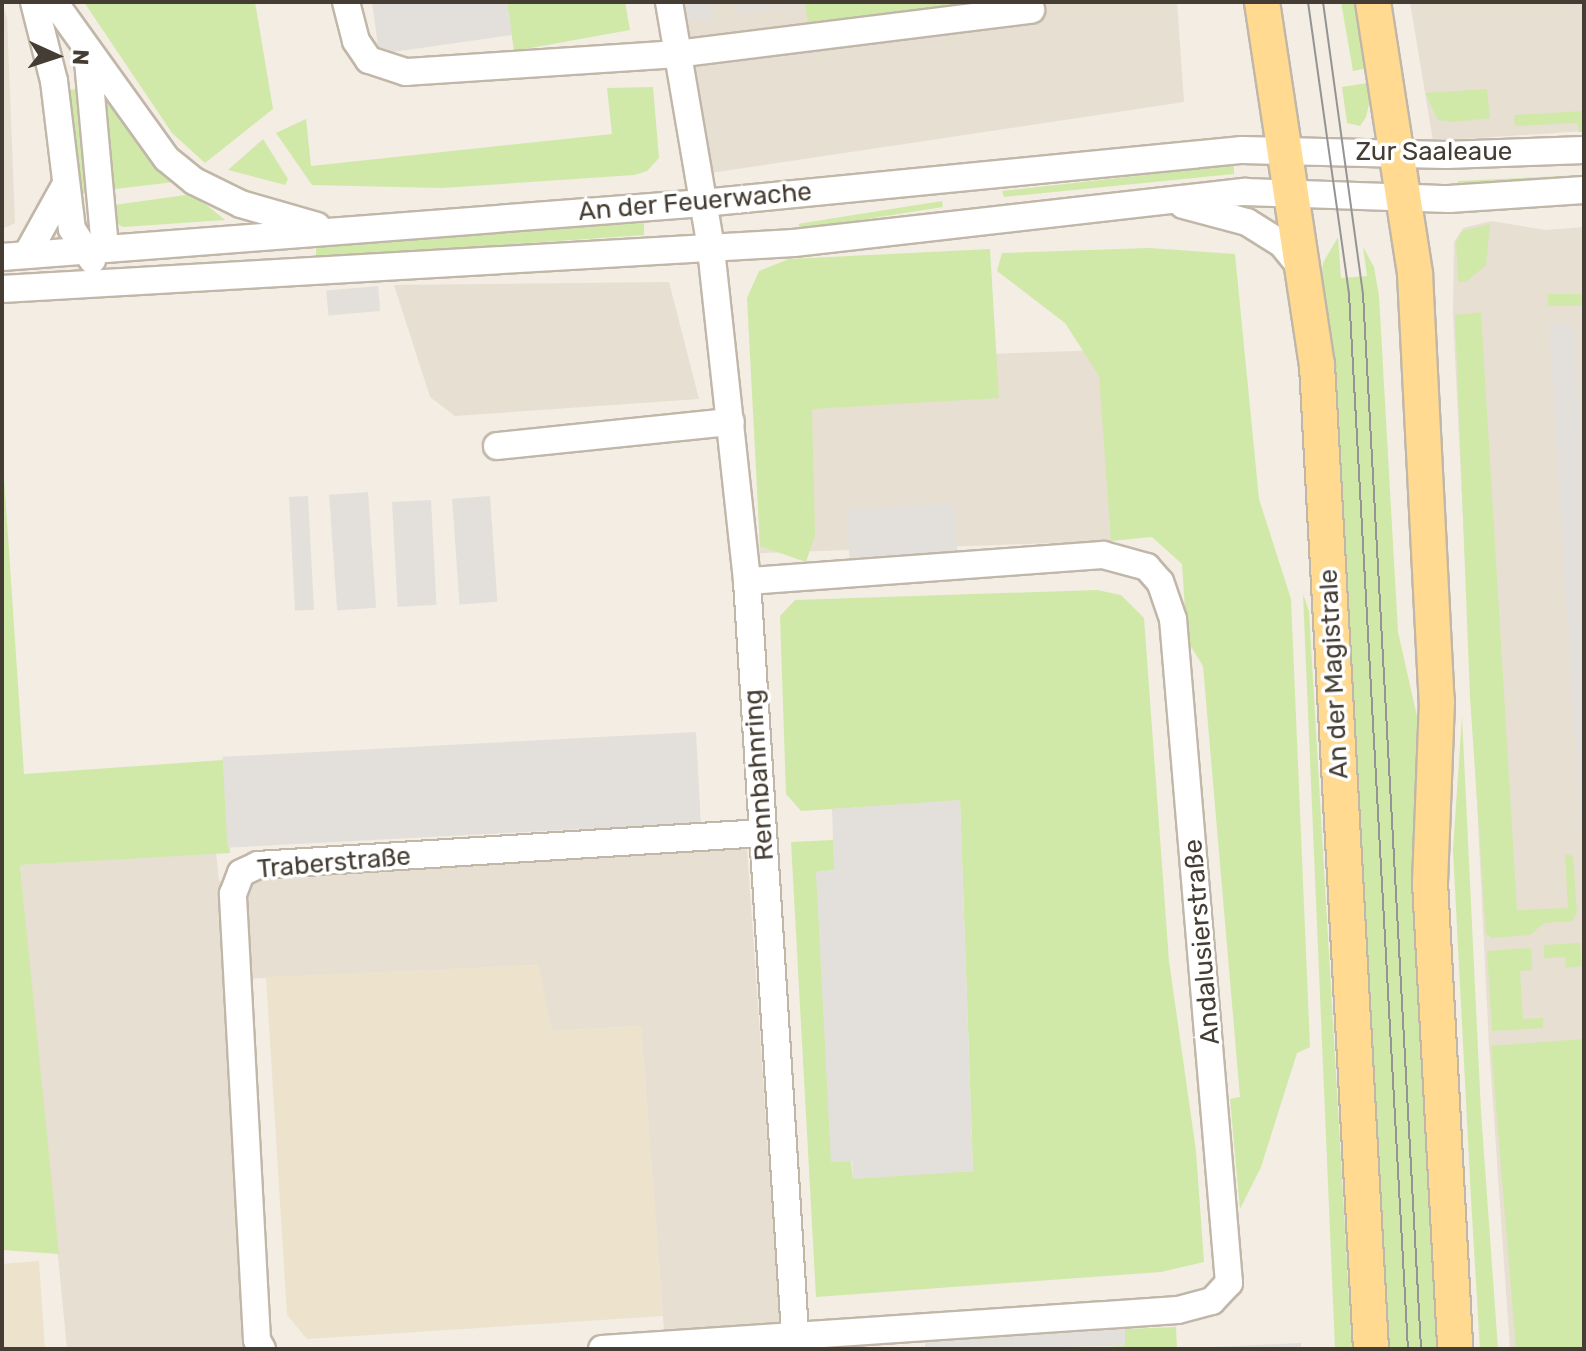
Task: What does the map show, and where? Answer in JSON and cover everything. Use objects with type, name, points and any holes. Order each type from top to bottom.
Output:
[{"type":"main road","name":"An der Magistrale","points":[[1262,2],[1317,365],[1371,1349]]},
{"type":"main road","points":[[1373,2],[1407,198],[1436,686],[1430,882],[1455,1349]]},
{"type":"street","points":[[34,2],[54,81],[72,229],[93,262]]},
{"type":"street","points":[[54,2],[167,159],[194,181],[241,204],[332,230]]},
{"type":"street","points":[[346,2],[363,52],[393,71],[676,54],[1031,10]]},
{"type":"street","name":"Rennbahnring","points":[[669,2],[711,249],[747,581],[796,1342]]},
{"type":"street","points":[[87,50],[93,262]]},
{"type":"street","name":"An der Feuerwache","points":[[2,289],[93,262],[332,230],[703,203],[1071,165],[1285,150]]},
{"type":"street","name":"Zur Saaleaue","points":[[1285,150],[1400,154],[1584,150]]},
{"type":"street","name":"An der Feuerwache","points":[[14,255],[52,218],[66,184]]},
{"type":"street","name":"Zur Saaleaue","points":[[1291,191],[1407,198],[1584,190]]},
{"type":"street","name":"An der Feuerwache","points":[[14,255],[93,262],[134,281],[711,249],[931,231],[1291,191]]},
{"type":"street","points":[[1172,202],[1247,222],[1282,244],[1304,271]]},
{"type":"street","points":[[497,446],[731,422]]},
{"type":"street","name":"Andalusierstraße","points":[[747,581],[1103,555],[1147,567],[1160,582],[1173,619],[1229,1283],[1212,1301],[1178,1310],[873,1339],[796,1342]]},
{"type":"street","name":"Traberstraße","points":[[262,1349],[257,1340],[233,894],[241,873],[258,865],[763,833]]},
{"type":"street","points":[[602,1349],[796,1342]]},
{"type":"shaded area","points":[[372,2],[507,2],[512,35],[379,54]]},
{"type":"shaded area","points":[[669,2],[1177,2],[1184,102],[697,175]]},
{"type":"shaded area","points":[[683,2],[711,2],[713,18],[686,21]]},
{"type":"shaded area","points":[[734,2],[805,2],[805,5],[736,14]]},
{"type":"shaded area","points":[[1410,2],[1584,2],[1584,131],[1433,141]]},
{"type":"shaded area","points":[[2,3],[7,18],[15,223],[2,229]]},
{"type":"shaded area","points":[[1491,221],[1545,230],[1584,227],[1584,1349],[1510,1349],[1489,1046],[1453,315],[1454,242],[1463,228]]},
{"type":"shaded area","points":[[669,282],[699,399],[455,416],[430,397],[394,285]]},
{"type":"shaded area","points":[[378,286],[380,311],[328,315],[326,291]]},
{"type":"shaded area","points":[[1574,324],[1584,484],[1583,869],[1549,325]]},
{"type":"shaded area","points":[[1105,350],[1112,541],[760,553],[753,362]]},
{"type":"shaded area","points":[[368,492],[376,608],[337,610],[329,495]]},
{"type":"shaded area","points":[[308,496],[314,610],[295,611],[289,497]]},
{"type":"shaded area","points":[[490,496],[497,602],[459,604],[452,499]]},
{"type":"shaded area","points":[[431,500],[436,605],[398,607],[392,502]]},
{"type":"shaded area","points":[[954,503],[958,554],[850,561],[846,511]]},
{"type":"shaded area","points":[[696,732],[701,823],[227,848],[223,757]]},
{"type":"shaded area","points":[[960,800],[973,1171],[853,1179],[852,1161],[831,1162],[816,872],[834,870],[832,809]]},
{"type":"shaded area","points":[[747,849],[780,1323],[664,1331],[641,1026],[552,1031],[537,965],[225,980],[248,1349],[67,1349],[20,865],[216,852],[219,881]]},
{"type":"shaded area","points":[[538,965],[552,1031],[641,1026],[663,1316],[307,1339],[287,1315],[266,977]]},
{"type":"shaded area","points":[[39,1261],[45,1349],[2,1349],[2,1264]]},
{"type":"shaded area","points":[[1125,1329],[1125,1346],[925,1349],[925,1342]]},
{"type":"shaded area","points":[[1301,1343],[1301,1349],[1189,1349],[1189,1348]]},
{"type":"green space","points":[[84,2],[255,2],[273,109],[205,163],[172,133]]},
{"type":"green space","points":[[625,2],[630,30],[514,51],[507,3]]},
{"type":"green space","points":[[805,2],[973,2],[971,10],[809,30]]},
{"type":"green space","points":[[1341,2],[1359,2],[1374,67],[1353,71]]},
{"type":"green space","points":[[1374,82],[1366,117],[1360,126],[1347,123],[1342,87]]},
{"type":"green space","points":[[99,87],[139,144],[174,182],[107,190]]},
{"type":"green space","points":[[653,87],[659,158],[647,171],[634,175],[442,188],[312,185],[276,133],[306,119],[311,166],[612,134],[607,88]]},
{"type":"green space","points":[[78,89],[91,193],[82,194],[69,90]]},
{"type":"green space","points":[[1487,89],[1490,118],[1454,122],[1438,120],[1425,93]]},
{"type":"green space","points":[[1584,111],[1584,132],[1579,132],[1578,123],[1515,126],[1514,115]]},
{"type":"green space","points":[[263,139],[288,179],[285,185],[228,170]]},
{"type":"green space","points":[[1234,165],[1234,174],[1004,197],[1002,191]]},
{"type":"green space","points":[[1584,175],[1584,182],[1458,190],[1458,181]]},
{"type":"green space","points":[[193,194],[225,220],[123,227],[112,221],[107,206]]},
{"type":"green space","points":[[942,201],[943,207],[800,230],[799,224]]},
{"type":"green space","points":[[644,223],[644,235],[316,258],[316,243]]},
{"type":"green space","points":[[1490,224],[1486,265],[1466,282],[1458,282],[1456,242],[1462,231]]},
{"type":"green space","points":[[1338,237],[1341,278],[1367,276],[1363,247],[1374,267],[1379,296],[1398,632],[1421,734],[1442,1349],[1386,1349],[1321,281],[1323,263]]},
{"type":"green space","points":[[1149,248],[1235,254],[1259,499],[1291,599],[1310,1047],[1297,1053],[1261,1167],[1240,1209],[1230,1099],[1240,1097],[1203,666],[1187,640],[1182,564],[1152,537],[1111,541],[1099,376],[1065,323],[997,271],[1002,253]]},
{"type":"green space","points":[[990,249],[999,398],[812,409],[815,535],[806,562],[760,546],[747,298],[759,271],[789,259]]},
{"type":"green space","points":[[1548,294],[1584,294],[1584,306],[1548,306]]},
{"type":"green space","points":[[1481,312],[1517,910],[1568,908],[1565,854],[1573,856],[1577,913],[1572,921],[1544,923],[1530,935],[1492,938],[1486,934],[1470,697],[1455,315]]},
{"type":"green space","points":[[2,447],[24,774],[223,760],[230,853],[20,865],[59,1254],[2,1250]]},
{"type":"green space","points":[[1097,590],[1121,595],[1144,618],[1169,961],[1196,1151],[1204,1262],[1161,1272],[816,1297],[791,842],[833,840],[835,870],[816,872],[853,1178],[973,1171],[960,801],[801,811],[786,794],[780,616],[795,600]]},
{"type":"green space","points":[[1303,594],[1309,611],[1352,1349],[1335,1349]]},
{"type":"green space","points":[[1462,716],[1481,1112],[1498,1349],[1480,1349],[1471,1199],[1453,850]]},
{"type":"green space","points":[[1580,943],[1582,966],[1566,968],[1565,957],[1544,958],[1544,945]]},
{"type":"green space","points":[[1531,948],[1532,970],[1520,971],[1523,1019],[1543,1018],[1543,1028],[1492,1031],[1487,951]]},
{"type":"green space","points":[[1584,1039],[1584,1349],[1516,1349],[1491,1046]]},
{"type":"green space","points":[[1176,1327],[1177,1349],[1070,1349],[1125,1346],[1125,1329]]},
{"type":"tram line","points":[[1308,2],[1349,294],[1408,1349]]},
{"type":"tram line","points":[[1323,2],[1363,294],[1421,1349]]}]
